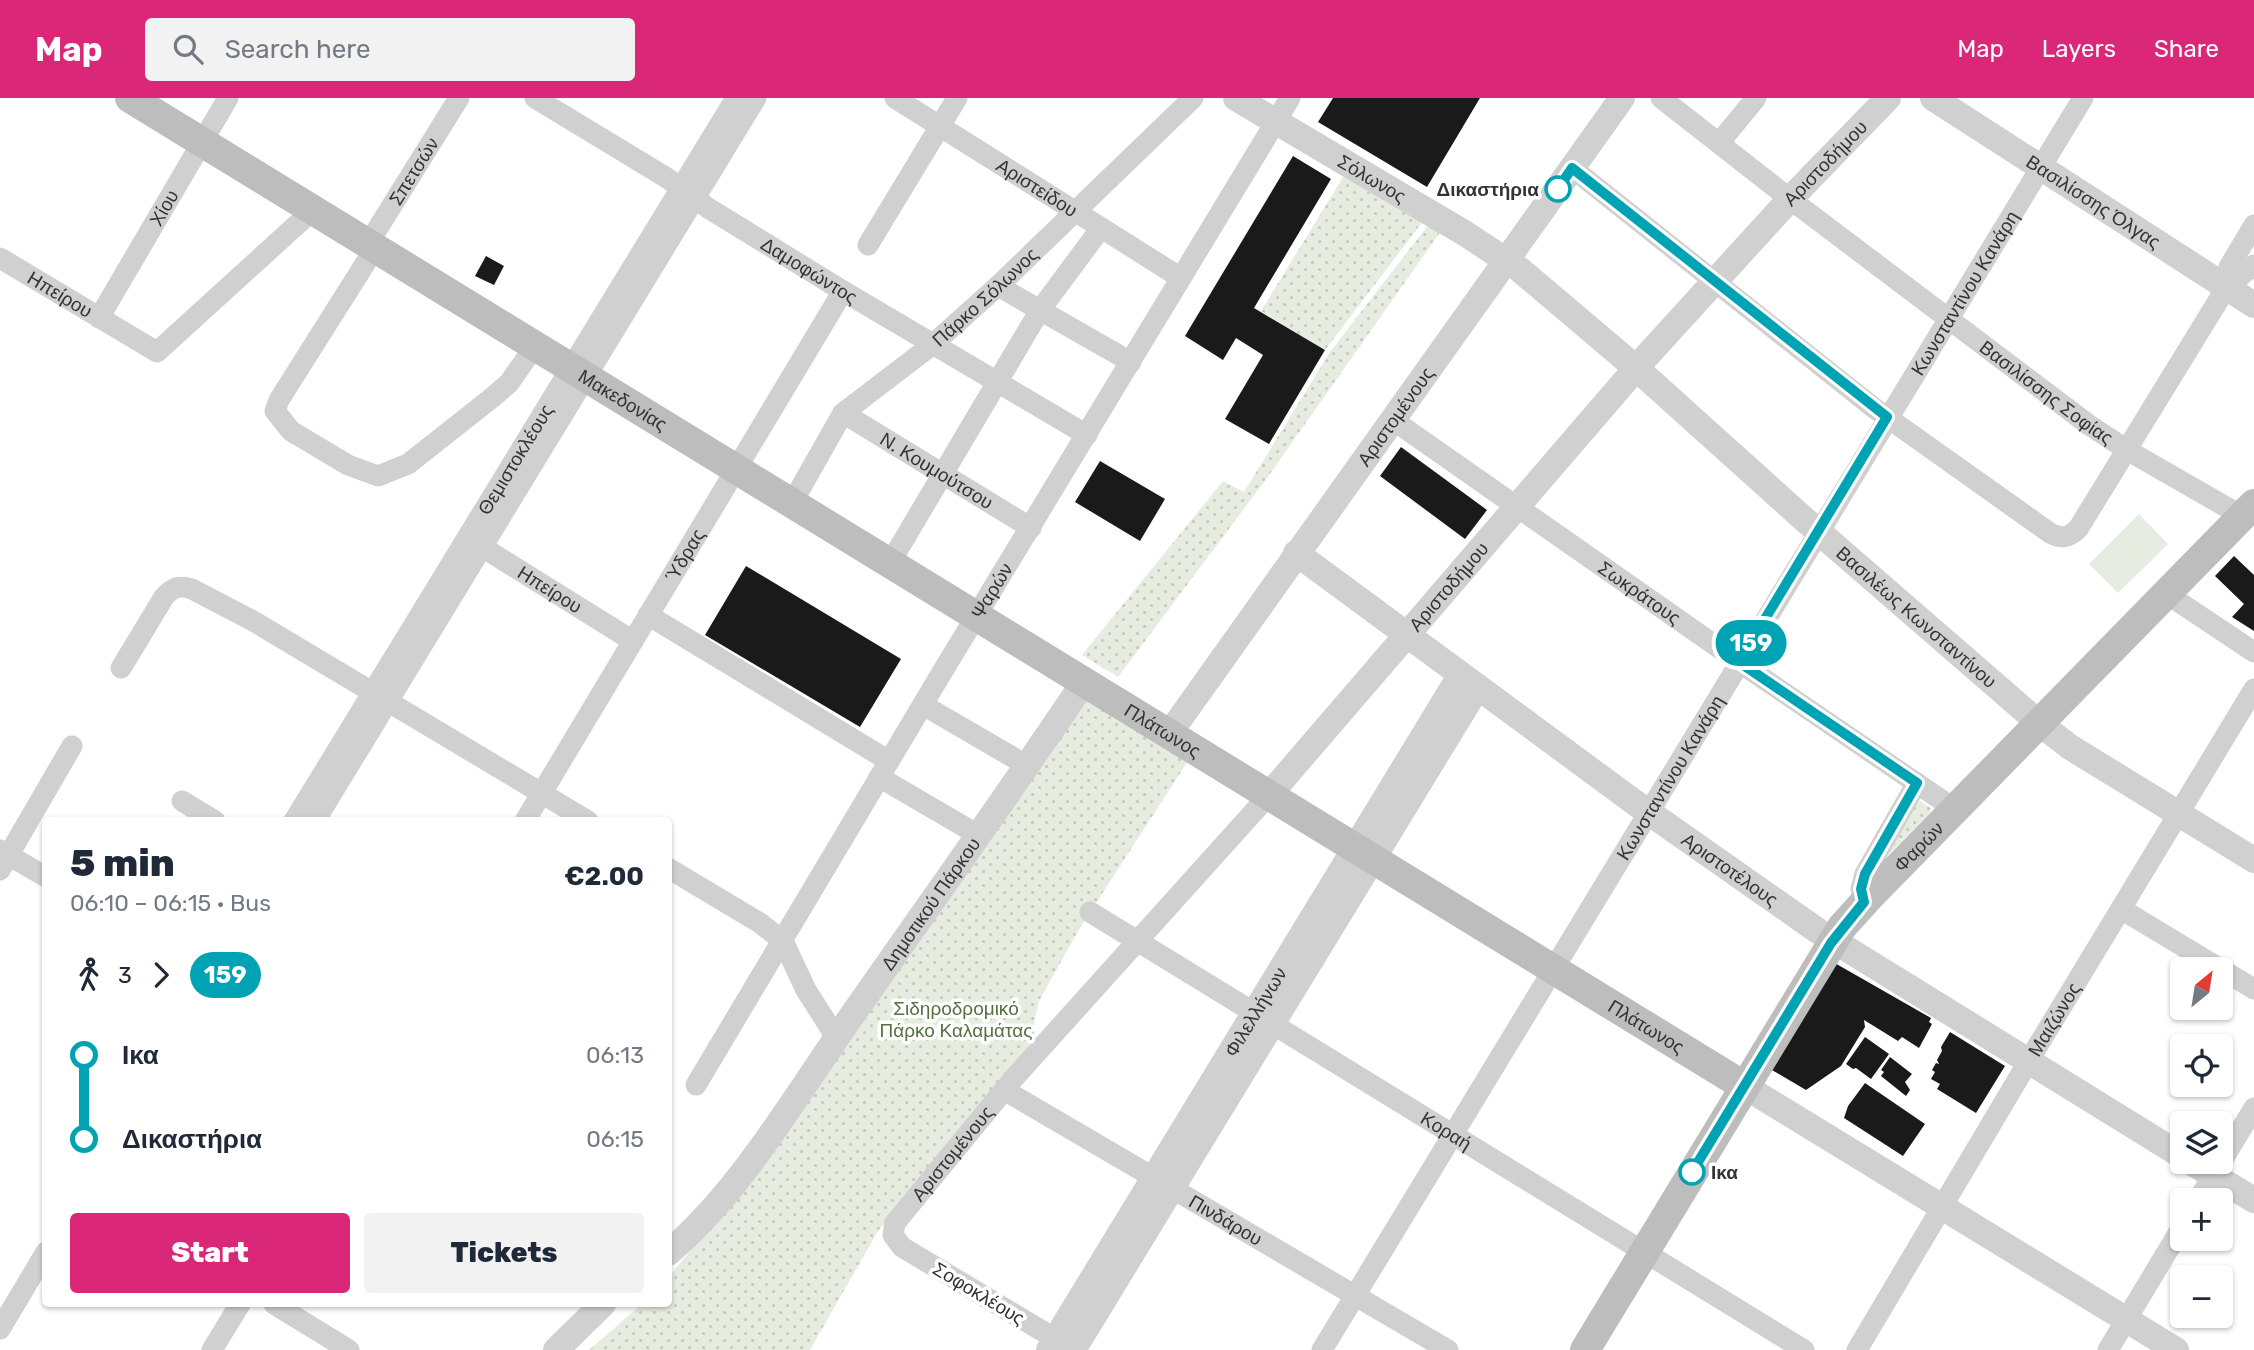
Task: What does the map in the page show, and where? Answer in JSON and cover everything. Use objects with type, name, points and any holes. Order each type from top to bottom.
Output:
[{"type":"main road","name":"Μακεδονίας","points":[[130,98],[1116,702]]},
{"type":"main road","name":"Φαρών","points":[[1585,1350],[1833,940],[1864,902],[2248,510]]},
{"type":"main road","name":"Πλάτωνος","points":[[1116,702],[1744,1086]]},
{"type":"street","name":"Χίου","points":[[99,318],[228,98]]},
{"type":"street","name":"Σπετσών","points":[[459,98],[279,400],[275,411],[291,431],[348,465],[378,476],[408,464],[493,397],[509,383],[535,346]]},
{"type":"street","name":"Δαμοφώντος","points":[[535,98],[667,178],[843,291],[1087,435]]},
{"type":"street","name":"Θεμιστοκλέους","points":[[317,817],[381,696],[687,193],[736,98]]},
{"type":"street","name":"Θεμιστοκλέους","points":[[687,193],[756,98]]},
{"type":"street","name":"Αριστείδου","points":[[895,98],[1181,278]]},
{"type":"street","points":[[868,245],[957,98]]},
{"type":"street","name":"Πάρκο Σόλωνος","points":[[792,503],[843,413],[932,345],[998,286],[1193,98]]},
{"type":"street","name":"Σόλωνος","points":[[1236,98],[1507,261]]},
{"type":"street","name":"Ψαρών","points":[[696,1085],[1290,98]]},
{"type":"street","name":"Βασιλίσσης Σοφίας","points":[[1661,98],[2089,425],[2127,450],[2248,510]]},
{"type":"street","points":[[1718,143],[1756,98]]},
{"type":"street","name":"Αριστοδήμου","points":[[1009,1084],[1269,795],[1636,368],[1790,199],[1888,98]]},
{"type":"street","name":"Βασιλίσσης Όλγας","points":[[1933,98],[2254,305]]},
{"type":"street","name":"Κωνσταντίνου Κανάρη","points":[[1322,1350],[2083,98]]},
{"type":"street","name":"Αριστομένους","points":[[1169,734],[1507,261],[1617,100]]},
{"type":"street","points":[[1572,168],[1887,417],[2050,533],[2061,538],[2070,536],[2078,529],[2226,288],[2254,265]]},
{"type":"street","name":"Ηπείρου","points":[[0,258],[157,352],[313,210]]},
{"type":"street","points":[[2226,288],[2229,267],[2254,225]]},
{"type":"street","points":[[890,563],[1040,310],[1101,228]]},
{"type":"street","name":"Βασιλέως Κωνσταντίνου","points":[[1507,261],[1546,290],[1636,368],[2039,723],[2070,747],[2254,860]]},
{"type":"street","points":[[998,286],[1131,362]]},
{"type":"street","name":"Ύδρας","points":[[526,817],[843,291]]},
{"type":"street","name":"Ν. Κουμούτσου","points":[[843,413],[1031,528]]},
{"type":"street","name":"Σωκράτους","points":[[1393,420],[1956,810]]},
{"type":"street","name":"Ηπείρου","points":[[474,542],[633,641]]},
{"type":"street","name":"Αριστοτέλους","points":[[1296,553],[1468,682],[1833,940],[2170,1149]]},
{"type":"street","points":[[121,668],[164,597],[171,589],[181,586],[227,607],[581,817]]},
{"type":"street","points":[[2166,594],[2254,652]]},
{"type":"street","points":[[649,615],[884,769],[979,836]]},
{"type":"street","name":"Δημοτικού Πάρκου","points":[[672,1249],[713,1210],[979,836],[1084,682]]},
{"type":"street","name":"Φιλελλήνων","points":[[1059,1346],[1468,682]]},
{"type":"street","name":"Μαιζώνος","points":[[1857,1350],[2254,690]]},
{"type":"street","name":"Θεμιστοκλέους","points":[[297,817],[381,696]]},
{"type":"street","points":[[923,705],[1028,766]]},
{"type":"street","points":[[42,875],[3,859],[72,746]]},
{"type":"street","points":[[1864,902],[1861,889],[1865,874],[1917,783]]},
{"type":"street","points":[[182,801],[208,817]]},
{"type":"street","points":[[672,870],[760,923],[783,941],[806,990],[836,1038]]},
{"type":"street","points":[[2121,909],[2254,989]]},
{"type":"street","name":"Κοραή","points":[[1090,912],[1804,1350]]},
{"type":"street","name":"Αριστομένους","points":[[893,1230],[898,1219],[1009,1084]]},
{"type":"street","name":"Πινδάρου","points":[[1009,1084],[1162,1182],[1448,1350]]},
{"type":"street","name":"Πλάτωνος","points":[[1744,1086],[2176,1350]]},
{"type":"street","points":[[2233,1133],[2254,1108]]},
{"type":"street","points":[[2210,1174],[2254,1200]]},
{"type":"street","name":"Σοφοκλέους","points":[[893,1230],[895,1240],[902,1247],[1059,1346]]},
{"type":"street","points":[[2108,1350],[2170,1247]]},
{"type":"street","points":[[0,1329],[42,1259]]},
{"type":"street","points":[[212,1350],[238,1307]]},
{"type":"street","points":[[279,1307],[349,1350]]},
{"type":"street","points":[[556,1350],[600,1307]]},
{"type":"green space","points":[[1345,174],[1424,220],[1325,350],[1261,311]]},
{"type":"green space","points":[[1429,224],[1441,231],[1267,478],[1118,677],[1082,655],[1223,481],[1244,492],[1330,352]]},
{"type":"green space","points":[[2139,514],[2168,544],[2118,593],[2089,564]]},
{"type":"green space","name":"Σιδηροδρομικό Πάρκο Καλαμάτας","points":[[1087,700],[1188,761],[1078,931],[1039,1001],[1034,1023],[1034,1053],[878,1231],[810,1350],[589,1350],[639,1307],[672,1307],[672,1273],[726,1206]]},
{"type":"green space","points":[[1919,801],[1931,808],[1930,813],[1885,858],[1883,856]]},
{"type":"building","points":[[1333,98],[1480,98],[1427,187],[1318,122]]},
{"type":"building","points":[[1293,156],[1331,179],[1254,308],[1325,350],[1269,444],[1225,419],[1263,355],[1236,338],[1223,360],[1185,336]]},
{"type":"building","points":[[486,256],[504,266],[494,285],[475,276]]},
{"type":"building","points":[[1401,447],[1487,510],[1465,539],[1380,476]]},
{"type":"building","points":[[1100,461],[1165,499],[1140,541],[1075,502]]},
{"type":"building","points":[[2234,556],[2254,575],[2254,631],[2232,617],[2244,604],[2215,576]]},
{"type":"building","points":[[746,566],[901,659],[860,727],[705,635]]},
{"type":"building","points":[[1833,962],[1931,1018],[1929,1022],[1932,1024],[1919,1048],[1902,1037],[1898,1041],[1864,1020],[1865,1027],[1841,1066],[1806,1090],[1772,1070]]},
{"type":"building","points":[[1950,1032],[2005,1066],[1976,1113],[1937,1089],[1940,1084],[1931,1079],[1935,1072],[1932,1070],[1936,1063],[1939,1064],[1937,1060],[1942,1051],[1941,1047]]},
{"type":"building","points":[[1865,1037],[1889,1054],[1871,1079],[1846,1064]]},
{"type":"building","points":[[1890,1057],[1912,1074],[1905,1082],[1910,1090],[1906,1096],[1881,1076],[1884,1072],[1881,1070]]},
{"type":"building","points":[[1865,1083],[1925,1124],[1903,1156],[1844,1118],[1848,1106]]},
{"type":"bus line","name":"159","points":[[1558,189],[1572,168],[1887,417],[1739,662],[1917,783],[1865,874],[1861,889],[1864,902],[1831,943],[1692,1172]]},
{"type":"place","name":"Δικαστήρια","points":[[1558,189]]},
{"type":"place","name":"Ικα","points":[[1692,1172]]}]
